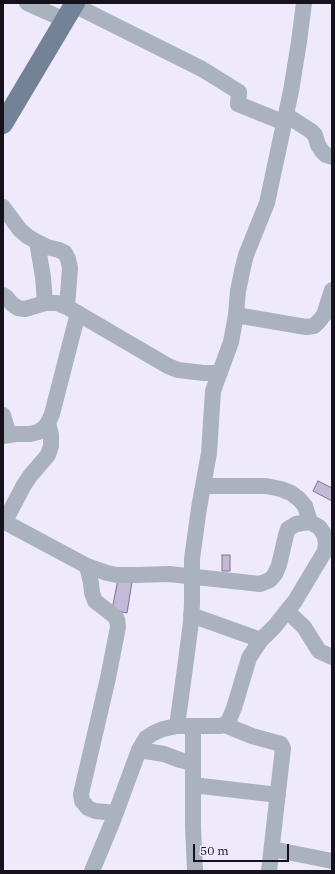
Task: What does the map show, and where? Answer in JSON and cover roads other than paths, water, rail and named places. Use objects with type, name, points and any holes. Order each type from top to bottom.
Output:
[{"type":"main road","points":[[3,124],[72,9]]},
{"type":"street","points":[[27,3],[72,9],[202,69],[239,92],[238,104],[285,119],[311,131],[322,152],[332,157]]},
{"type":"street","points":[[177,726],[191,615],[192,559],[209,453],[213,392],[232,342],[240,277],[246,255],[267,203],[298,54],[304,3]]},
{"type":"street","points":[[3,207],[20,230],[37,242],[65,253],[70,268],[72,310],[52,414],[48,423],[38,432],[30,434],[6,435],[3,415]]},
{"type":"street","points":[[37,242],[43,277],[45,303]]},
{"type":"street","points":[[236,316],[306,327],[314,326],[324,315],[332,290]]},
{"type":"street","points":[[3,295],[18,308],[25,309],[45,303],[57,303],[72,310],[168,366],[178,370],[204,374],[220,373]]},
{"type":"street","points":[[48,423],[51,435],[51,446],[48,454],[24,485],[4,521],[87,566],[117,575],[169,574],[260,584],[270,580],[275,574],[279,565],[288,529],[296,524],[310,522],[319,527],[324,534],[326,543],[325,551],[301,592],[275,626],[261,640],[249,658],[234,708],[225,725]]},
{"type":"street","points":[[203,486],[266,486],[281,489],[300,499],[305,506],[310,522]]},
{"type":"street","points":[[87,566],[95,601],[117,619],[118,627],[108,678],[81,794],[82,801],[88,808],[95,811],[116,813]]},
{"type":"street","points":[[287,610],[304,627],[319,651],[332,656]]},
{"type":"street","points":[[191,615],[261,640]]},
{"type":"street","points":[[92,871],[116,813],[139,750],[146,738],[154,733],[177,726],[225,725],[252,736],[281,744],[283,748],[269,871]]},
{"type":"street","points":[[193,726],[193,826],[195,871]]},
{"type":"street","points":[[139,750],[164,754],[193,763]]},
{"type":"street","points":[[193,785],[278,795]]},
{"type":"street","points":[[272,849],[332,861]]}]
